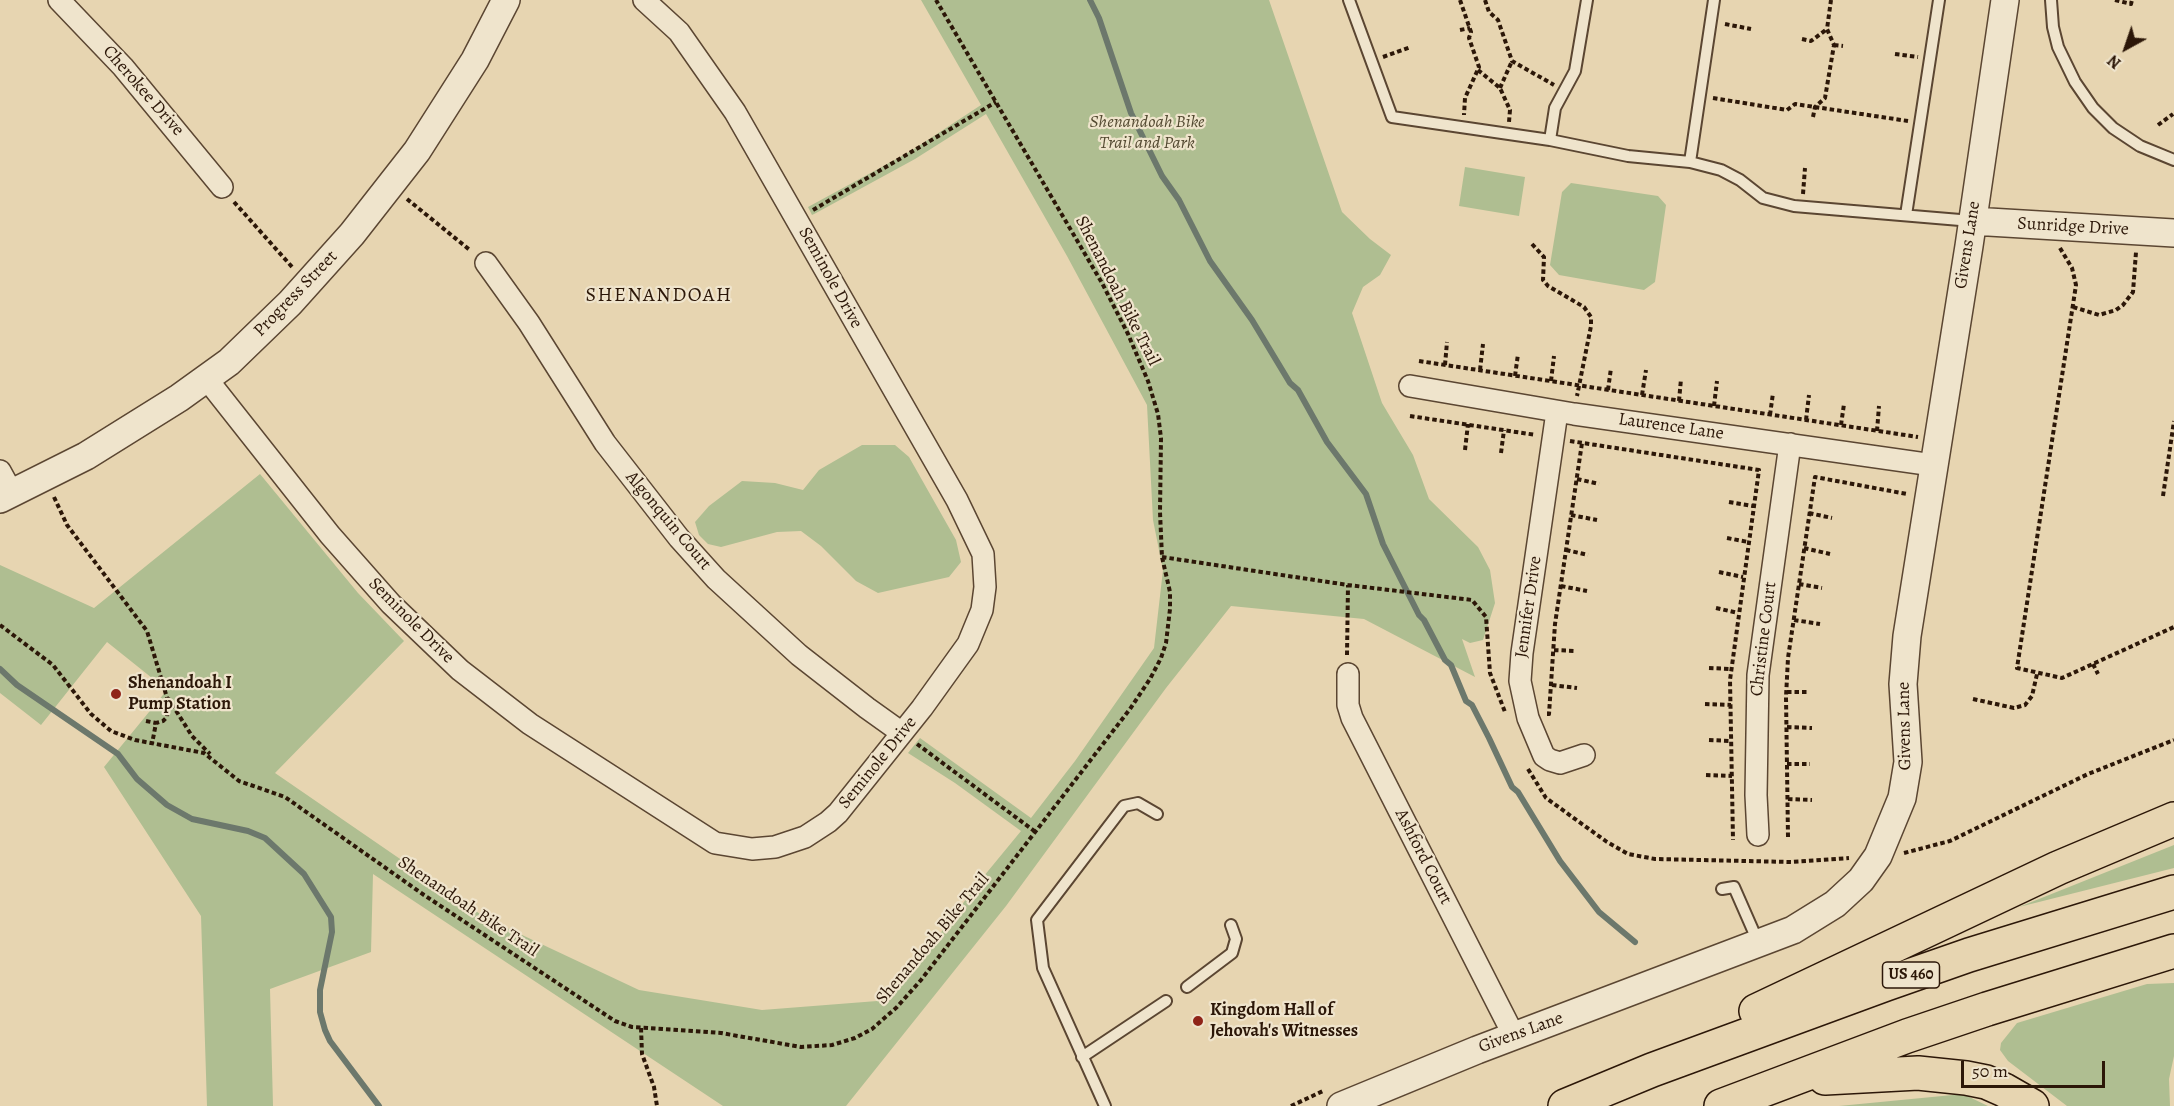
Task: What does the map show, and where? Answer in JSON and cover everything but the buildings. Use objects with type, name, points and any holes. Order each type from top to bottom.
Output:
[{"type":"highway","points":[[1652,1070],[1765,1006],[2058,868],[2174,819]]},
{"type":"highway","name":"US 460","points":[[1565,1106],[1652,1070],[1906,976],[2174,892]]},
{"type":"highway","points":[[1721,1106],[1987,1009],[2174,951]]},
{"type":"highway","points":[[1764,1089],[1828,1078],[1918,1073],[1966,1078],[1986,1083],[2032,1106]]},
{"type":"street","name":"Progress Street","points":[[4,488],[44,478],[132,428],[229,362],[290,303],[352,234],[440,118],[475,60],[506,0]]},
{"type":"street","name":"Seminole Drive","points":[[206,378],[330,535],[391,603],[441,652],[489,694],[531,724],[716,843],[729,847],[761,849],[797,841],[818,831],[838,813],[959,658],[974,632],[982,610],[985,587],[983,554],[957,500],[714,80],[679,32],[644,0]]},
{"type":"street","name":"Givens Lane","points":[[1341,1106],[1514,1036],[1794,930],[1835,903],[1861,880],[1878,856],[1902,798],[1908,762],[1903,684],[1925,464],[1972,221],[2005,0]]},
{"type":"street","name":"Cherokee Drive","points":[[65,2],[123,67],[222,187]]},
{"type":"street","name":"Sunridge Drive","points":[[1972,221],[2174,233]]},
{"type":"street","name":"Algonquin Court","points":[[486,263],[529,323],[605,443],[679,538],[716,579],[799,655],[902,733]]},
{"type":"street","name":"Laurence Lane","points":[[1410,386],[1557,412],[1925,464]]},
{"type":"street","name":"Jennifer Drive","points":[[1557,412],[1521,653],[1521,692],[1530,723],[1544,756],[1560,763],[1584,755]]},
{"type":"street","name":"Christine Court","points":[[1758,835],[1756,795],[1758,675],[1790,444]]},
{"type":"street","name":"Ashford Court","points":[[1348,674],[1348,705],[1352,718],[1514,1036]]},
{"type":"lane","points":[[1349,0],[1392,117],[1550,140],[1628,156],[1690,162],[1721,170],[1740,180],[1763,198],[1794,206],[1972,221]]},
{"type":"lane","points":[[1550,140],[1555,108],[1575,71],[1587,0]]},
{"type":"lane","points":[[1690,162],[1714,0]]},
{"type":"lane","points":[[1906,215],[1940,0]]},
{"type":"lane","points":[[2051,0],[2053,27],[2058,47],[2075,82],[2093,108],[2113,128],[2140,146],[2174,160]]},
{"type":"lane","points":[[1105,1106],[1042,968],[1037,920],[1124,806],[1138,803],[1157,814]]},
{"type":"lane","points":[[1722,888],[1734,887],[1759,944]]},
{"type":"lane","points":[[1187,987],[1232,953],[1236,939],[1231,925]]},
{"type":"lane","points":[[1082,1057],[1166,1001]]},
{"type":"path","name":"Shenandoah Bike Trail","points":[[0,625],[21,638],[53,665],[101,724],[120,735],[152,744],[204,753],[239,781],[293,802],[424,896],[604,1015],[624,1024],[641,1028],[715,1032],[801,1047],[832,1046],[855,1038],[884,1020],[912,991],[1130,709],[1161,658],[1168,630],[1170,592],[1162,557],[1161,438],[1158,414],[1148,381],[1128,334],[1102,284],[936,0]]},
{"type":"path","points":[[1460,0],[1470,28],[1469,38],[1479,67],[1464,103]]},
{"type":"path","points":[[1485,0],[1489,12],[1498,20],[1512,61],[1541,78]]},
{"type":"path","points":[[1813,117],[1815,107],[1825,98],[1834,45],[1827,29],[1831,0]]},
{"type":"path","points":[[2115,0],[2131,4],[2132,0]]},
{"type":"path","points":[[1739,27],[1751,29]]},
{"type":"path","points":[[1460,30],[1470,28]]},
{"type":"path","points":[[1802,39],[1811,41],[1827,29]]},
{"type":"path","points":[[1834,45],[1843,46]]},
{"type":"path","points":[[1385,56],[1411,47]]},
{"type":"path","points":[[1895,54],[1923,58]]},
{"type":"path","points":[[1500,88],[1512,61]]},
{"type":"path","points":[[1478,70],[1500,88],[1510,110]]},
{"type":"path","points":[[1728,100],[1787,110],[1795,104],[1896,119]]},
{"type":"path","points":[[796,219],[996,102]]},
{"type":"path","points":[[2158,125],[2173,113]]},
{"type":"path","points":[[1803,196],[1805,168]]},
{"type":"path","points":[[390,186],[486,263]]},
{"type":"path","points":[[222,187],[293,269]]},
{"type":"path","points":[[2054,241],[2067,258],[2075,280],[2073,308],[2016,668],[2062,678],[2174,627]]},
{"type":"path","points":[[1532,244],[1544,257],[1543,280],[1548,286],[1584,308],[1591,317],[1580,379]]},
{"type":"path","points":[[2073,308],[2099,315],[2116,310],[2124,304],[2133,292],[2136,250],[2132,246]]},
{"type":"path","points":[[1444,365],[1447,342]]},
{"type":"path","points":[[1480,370],[1483,344]]},
{"type":"path","points":[[1515,376],[1518,354]]},
{"type":"path","points":[[1551,381],[1554,356]]},
{"type":"path","points":[[1419,361],[1922,438],[1925,464],[1912,495],[1815,477],[1788,658],[1788,837]]},
{"type":"path","points":[[1608,390],[1611,368]]},
{"type":"path","points":[[1642,395],[1646,370]]},
{"type":"path","points":[[1678,401],[1681,379]]},
{"type":"path","points":[[1714,406],[1717,381]]},
{"type":"path","points":[[1770,415],[1773,393]]},
{"type":"path","points":[[1806,420],[1809,395]]},
{"type":"path","points":[[1841,426],[1844,404]]},
{"type":"path","points":[[1877,431],[1879,406]]},
{"type":"path","points":[[1410,416],[1759,470],[1731,669],[1733,840]]},
{"type":"path","points":[[2163,496],[2174,421]]},
{"type":"path","points":[[1465,450],[1468,424]]},
{"type":"path","points":[[1501,453],[1504,430]]},
{"type":"path","points":[[1539,714],[1550,714],[1561,586],[1582,443]]},
{"type":"path","points":[[44,478],[68,525],[147,631],[168,697],[192,736],[221,767]]},
{"type":"path","points":[[1577,478],[1599,484]]},
{"type":"path","points":[[1729,502],[1753,506]]},
{"type":"path","points":[[1809,513],[1832,518]]},
{"type":"path","points":[[1572,515],[1597,520]]},
{"type":"path","points":[[1727,538],[1748,542]]},
{"type":"path","points":[[1804,548],[1830,554]]},
{"type":"path","points":[[1566,550],[1588,555]]},
{"type":"path","points":[[1162,557],[1348,585],[1472,600],[1486,616],[1490,673],[1507,718]]},
{"type":"path","points":[[1719,572],[1743,577]]},
{"type":"path","points":[[1799,584],[1822,588]]},
{"type":"path","points":[[1348,585],[1348,674]]},
{"type":"path","points":[[1561,586],[1587,591]]},
{"type":"path","points":[[1716,608],[1738,613]]},
{"type":"path","points":[[1794,620],[1820,624]]},
{"type":"path","points":[[1554,650],[1576,651]]},
{"type":"path","points":[[2093,664],[2098,674]]},
{"type":"path","points":[[1709,668],[1731,669]]},
{"type":"path","points":[[1973,699],[2014,708],[2020,707],[2025,705],[2032,696],[2037,674]]},
{"type":"path","points":[[1552,685],[1577,688]]},
{"type":"path","points":[[146,721],[156,723],[163,721],[168,712],[166,688]]},
{"type":"path","points":[[1787,692],[1809,692]]},
{"type":"path","points":[[1706,704],[1731,705]]},
{"type":"path","points":[[152,744],[156,723]]},
{"type":"path","points":[[1787,727],[1812,728]]},
{"type":"path","points":[[902,733],[1036,833]]},
{"type":"path","points":[[1709,740],[1731,741]]},
{"type":"path","points":[[1524,763],[1546,798],[1607,842],[1628,854],[1655,859],[1791,862],[1899,854],[1950,841],[2088,774],[2174,740]]},
{"type":"path","points":[[1787,764],[1810,764]]},
{"type":"path","points":[[1706,775],[1732,776]]},
{"type":"path","points":[[1788,799],[1812,800]]},
{"type":"path","points":[[641,1028],[642,1054],[654,1087],[657,1106]]},
{"type":"green space","name":"Shenandoah Bike Trail and Park","points":[[921,0],[1269,0],[1342,212],[1370,239],[1391,255],[1380,275],[1363,287],[1352,313],[1382,403],[1413,455],[1429,499],[1478,547],[1490,570],[1495,603],[1483,640],[1470,643],[1462,639],[1475,677],[1364,619],[1231,606],[1166,688],[1006,906],[846,1106],[723,1106],[373,874],[371,952],[270,989],[273,1106],[207,1106],[201,916],[104,767],[167,690],[107,642],[41,725],[0,693],[0,565],[94,608],[260,474],[358,593],[404,641],[275,773],[486,918],[639,990],[762,1010],[890,1000],[979,882],[1021,831],[955,783],[908,753],[920,738],[1031,818],[1075,761],[1154,648],[1163,570],[1153,520],[1147,405],[1067,256],[986,114],[915,159],[816,213],[812,215],[808,207],[911,151],[981,105]]},
{"type":"green space","points":[[1465,167],[1525,177],[1519,216],[1459,206]]},
{"type":"green space","points":[[1571,183],[1658,196],[1666,205],[1655,282],[1644,290],[1559,275],[1550,265],[1562,192]]},
{"type":"green space","points":[[862,445],[895,445],[909,457],[956,540],[961,562],[949,577],[878,593],[856,581],[821,546],[801,531],[777,532],[721,547],[708,544],[699,535],[695,522],[709,506],[742,481],[775,483],[803,490],[819,470]]},
{"type":"green space","points":[[2174,845],[2174,868],[2019,907]]},
{"type":"green space","points":[[2174,983],[2174,1056],[2169,1079],[2170,1106],[2067,1106],[2008,1061],[2000,1050],[2001,1043],[2017,1023],[2147,984]]},
{"type":"green space","points":[[1963,1094],[1988,1106],[1839,1106]]},
{"type":"waterway","points":[[1090,0],[1099,18],[1131,113],[1162,176],[1179,200],[1210,261],[1252,320],[1290,383],[1298,390],[1327,442],[1366,494],[1383,544],[1419,615],[1424,620],[1445,660],[1451,665],[1466,701],[1472,705],[1512,787],[1518,792],[1560,861],[1599,912],[1635,942]]},
{"type":"waterway","points":[[0,669],[17,685],[118,754],[137,779],[167,805],[192,819],[248,831],[265,838],[304,874],[331,917],[332,932],[320,990],[320,1012],[325,1030],[330,1041],[379,1106]]},
{"type":"place","name":"Shenandoah I Pump Station","points":[[116,694]]},
{"type":"place","name":"Kingdom Hall of Jehovah's Witnesses","points":[[1198,1021]]},
{"type":"district","name":"SHENANDOAH","points":[[659,296]]}]
